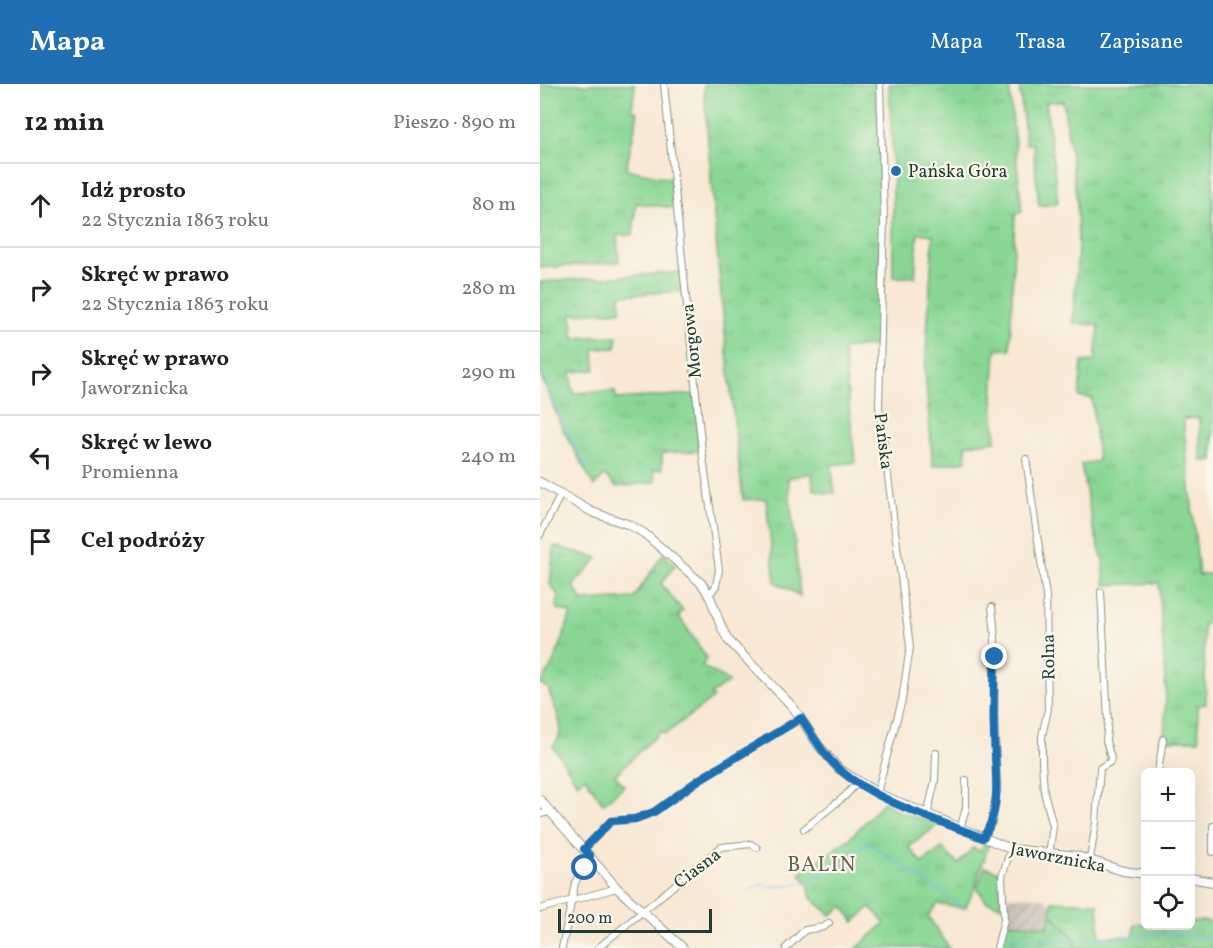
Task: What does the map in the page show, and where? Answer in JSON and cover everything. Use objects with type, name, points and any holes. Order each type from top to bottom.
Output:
[{"type":"street","name":"Morgowa","points":[[664,84],[702,451],[718,570],[716,586],[709,595]]},
{"type":"street","name":"Pańska","points":[[876,794],[902,700],[910,647],[879,407],[884,218],[880,84]]},
{"type":"street","name":"Rolna","points":[[1026,459],[1046,596],[1048,709],[1042,736],[1042,762],[1044,792],[1053,826],[1049,855]]},
{"type":"street","name":"Jaworznicka","points":[[540,482],[592,512],[630,525],[645,534],[700,582],[709,595],[722,631],[729,641],[801,718],[828,757],[876,794],[1011,849],[1090,859],[1123,871],[1141,873]]},
{"type":"street","points":[[540,535],[561,494]]},
{"type":"street","points":[[1090,859],[1096,822],[1100,768],[1110,762],[1111,758],[1106,741],[1108,720],[1101,592]]},
{"type":"street","points":[[983,838],[992,822],[997,790],[994,714],[995,635],[992,608]]},
{"type":"street","points":[[562,948],[578,875],[587,852],[611,821],[635,819],[654,812],[700,779],[801,718]]},
{"type":"street","points":[[1159,768],[1163,739]]},
{"type":"street","points":[[927,815],[935,781],[936,753]]},
{"type":"street","points":[[960,829],[966,808],[966,780]]},
{"type":"street","points":[[804,829],[845,796],[858,782]]},
{"type":"street","points":[[540,800],[618,888],[683,948]]},
{"type":"street","points":[[540,814],[551,812]]},
{"type":"street","points":[[1213,825],[1213,852]]},
{"type":"street","name":"Ciasna","points":[[598,948],[721,847],[751,844],[758,848]]},
{"type":"street","points":[[998,948],[1002,935],[1002,876],[1011,849]]},
{"type":"street","points":[[1195,879],[1213,882]]},
{"type":"street","points":[[540,909],[618,888]]},
{"type":"street","points":[[786,948],[805,930],[824,927],[830,923]]},
{"type":"shaded area","points":[[1007,896],[1041,897],[1051,903],[1047,927],[1006,922]]},
{"type":"green space","points":[[540,84],[635,84],[632,110],[638,112],[626,169],[671,179],[674,208],[636,203],[633,235],[617,235],[619,262],[540,268]]},
{"type":"green space","points":[[704,84],[877,84],[882,218],[877,345],[843,349],[855,462],[831,465],[835,493],[813,489],[812,473],[788,478],[800,596],[775,582],[766,499],[743,500],[721,292]]},
{"type":"green space","points":[[889,84],[1009,85],[1022,212],[1015,215],[1010,349],[996,350],[993,399],[996,441],[966,445],[966,461],[933,466],[925,371],[933,235],[918,233],[915,277],[893,277],[893,167]]},
{"type":"green space","points":[[1019,84],[1213,84],[1213,460],[1201,461],[1199,418],[1183,419],[1199,575],[1213,573],[1213,623],[1203,624],[1206,704],[1197,705],[1199,740],[1164,740],[1166,693],[1159,583],[1105,585],[1103,561],[1092,523],[1081,464],[1098,461],[1092,398],[1079,397],[1082,362],[1095,361],[1099,325],[1073,323],[1078,247],[1077,202],[1063,101],[1046,102],[1058,203],[1039,206],[1033,144],[1026,144]]},
{"type":"green space","points":[[682,272],[684,291],[620,295],[621,311],[572,314],[573,338],[617,336],[616,348],[594,349],[595,370],[571,372],[573,393],[615,391],[616,399],[695,394],[700,451],[662,453],[662,469],[654,470],[655,482],[616,487],[605,475],[594,486],[560,424],[540,371],[540,282]]},
{"type":"green space","points":[[554,546],[598,558],[573,586],[583,601],[634,598],[663,554],[675,565],[661,584],[683,611],[678,615],[707,658],[702,666],[729,682],[711,694],[713,698],[665,734],[661,731],[615,775],[624,786],[603,804],[585,777],[577,783],[553,746],[560,733],[559,718],[548,688],[540,684],[555,659],[571,613],[557,609],[558,595],[550,584]]},
{"type":"green space","points":[[884,802],[901,813],[939,824],[909,847],[922,863],[942,848],[958,864],[973,848],[981,851],[984,843],[989,844],[974,890],[965,908],[937,904],[928,916],[949,948],[857,948],[885,923],[870,907],[854,922],[843,906],[831,915],[811,898],[808,884],[800,874],[850,838]]},
{"type":"green space","points":[[985,867],[1000,872],[1001,906],[986,901],[977,888]]},
{"type":"green space","points":[[1052,901],[1098,903],[1100,937],[1134,936],[1134,924],[1141,924],[1141,930],[1195,930],[1195,921],[1208,921],[1213,927],[1213,948],[1074,948],[1075,939],[1051,914]]},
{"type":"green space","points":[[1051,914],[1075,940],[1074,948],[1001,948],[1006,922],[1047,927]]},
{"type":"waterway","points":[[540,377],[586,468]]},
{"type":"waterway","points":[[748,891],[760,885],[779,887],[808,882],[869,843],[962,907]]},
{"type":"waterway","points":[[1004,936],[1055,940],[1161,935],[1213,938]]},
{"type":"place","name":"Pańska Góra","points":[[896,171]]},
{"type":"district","name":"BALIN","points":[[822,864]]},
{"type":"route","points":[[585,868],[590,856],[584,849],[611,821],[635,819],[654,812],[700,779],[801,718],[819,746],[845,774],[876,794],[983,838],[992,822],[997,790],[994,750],[995,657]]}]
